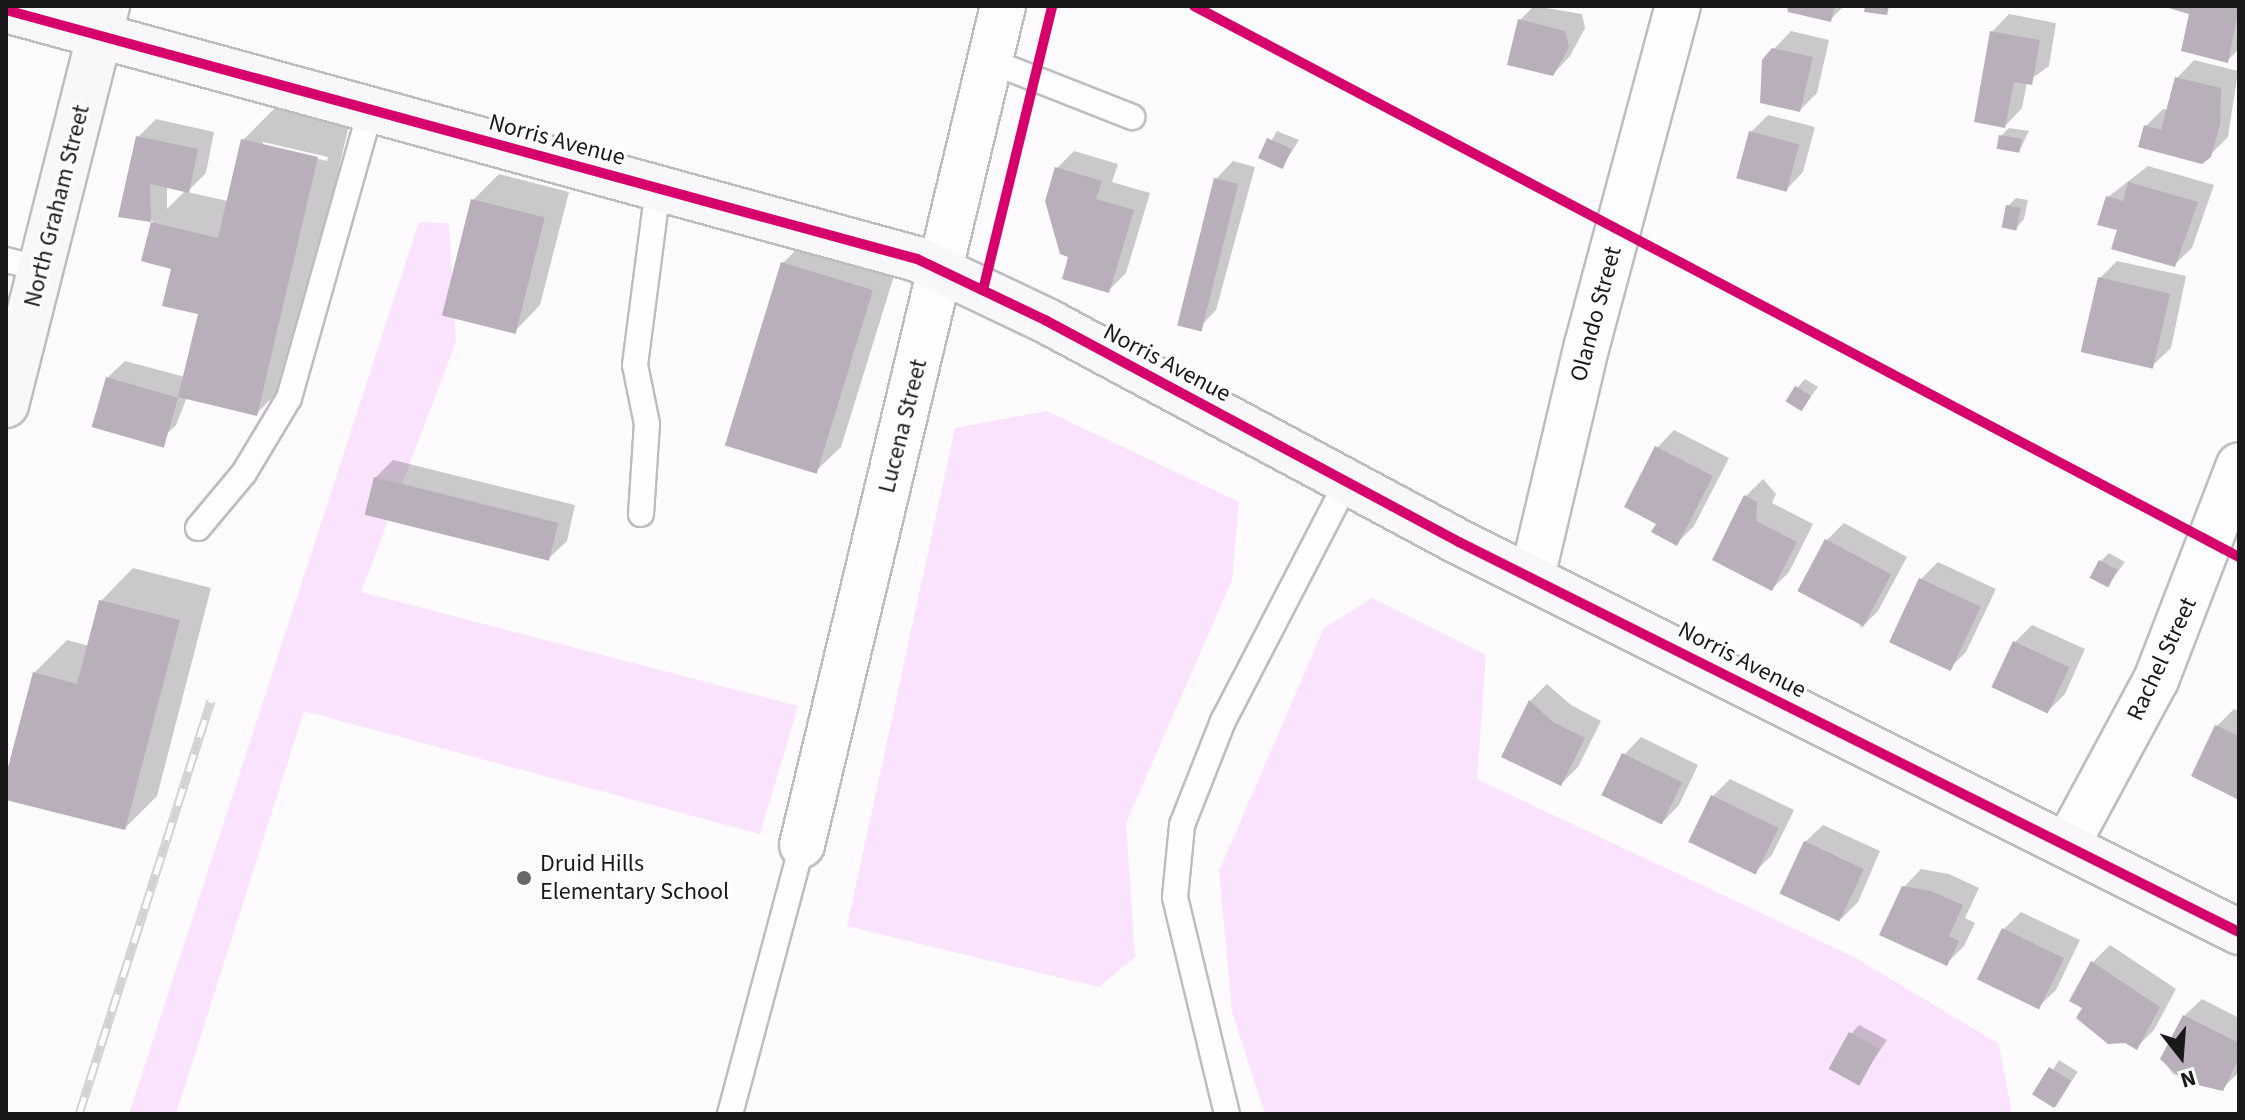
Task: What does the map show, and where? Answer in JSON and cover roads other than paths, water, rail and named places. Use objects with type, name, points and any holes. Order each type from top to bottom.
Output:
[{"type":"street","name":"Lucena Street","points":[[802,845],[1003,6]]},
{"type":"street","name":"Olando Street","points":[[1532,577],[1587,345],[1678,6]]},
{"type":"street","name":"Norris Avenue","points":[[6,10],[103,21],[370,112],[905,255],[941,270],[1532,577],[2239,932]]},
{"type":"street","name":"North Graham Street","points":[[6,405],[24,264],[103,21]]},
{"type":"street","name":"Rachel Street","points":[[2067,845],[2156,680],[2239,465]]},
{"type":"lane","points":[[990,61],[1132,117]]},
{"type":"lane","points":[[198,528],[244,473],[289,398],[370,112]]},
{"type":"lane","points":[[641,514],[647,424],[635,365],[658,187]]},
{"type":"lane","points":[[1227,1114],[1175,897],[1182,825],[1223,721],[1347,482]]},
{"type":"lane","points":[[730,1114],[802,845]]},
{"type":"railway","points":[[79,1114],[211,701]]},
{"type":"place","name":"Druid Hills Elementary School","points":[[524,878]]}]
